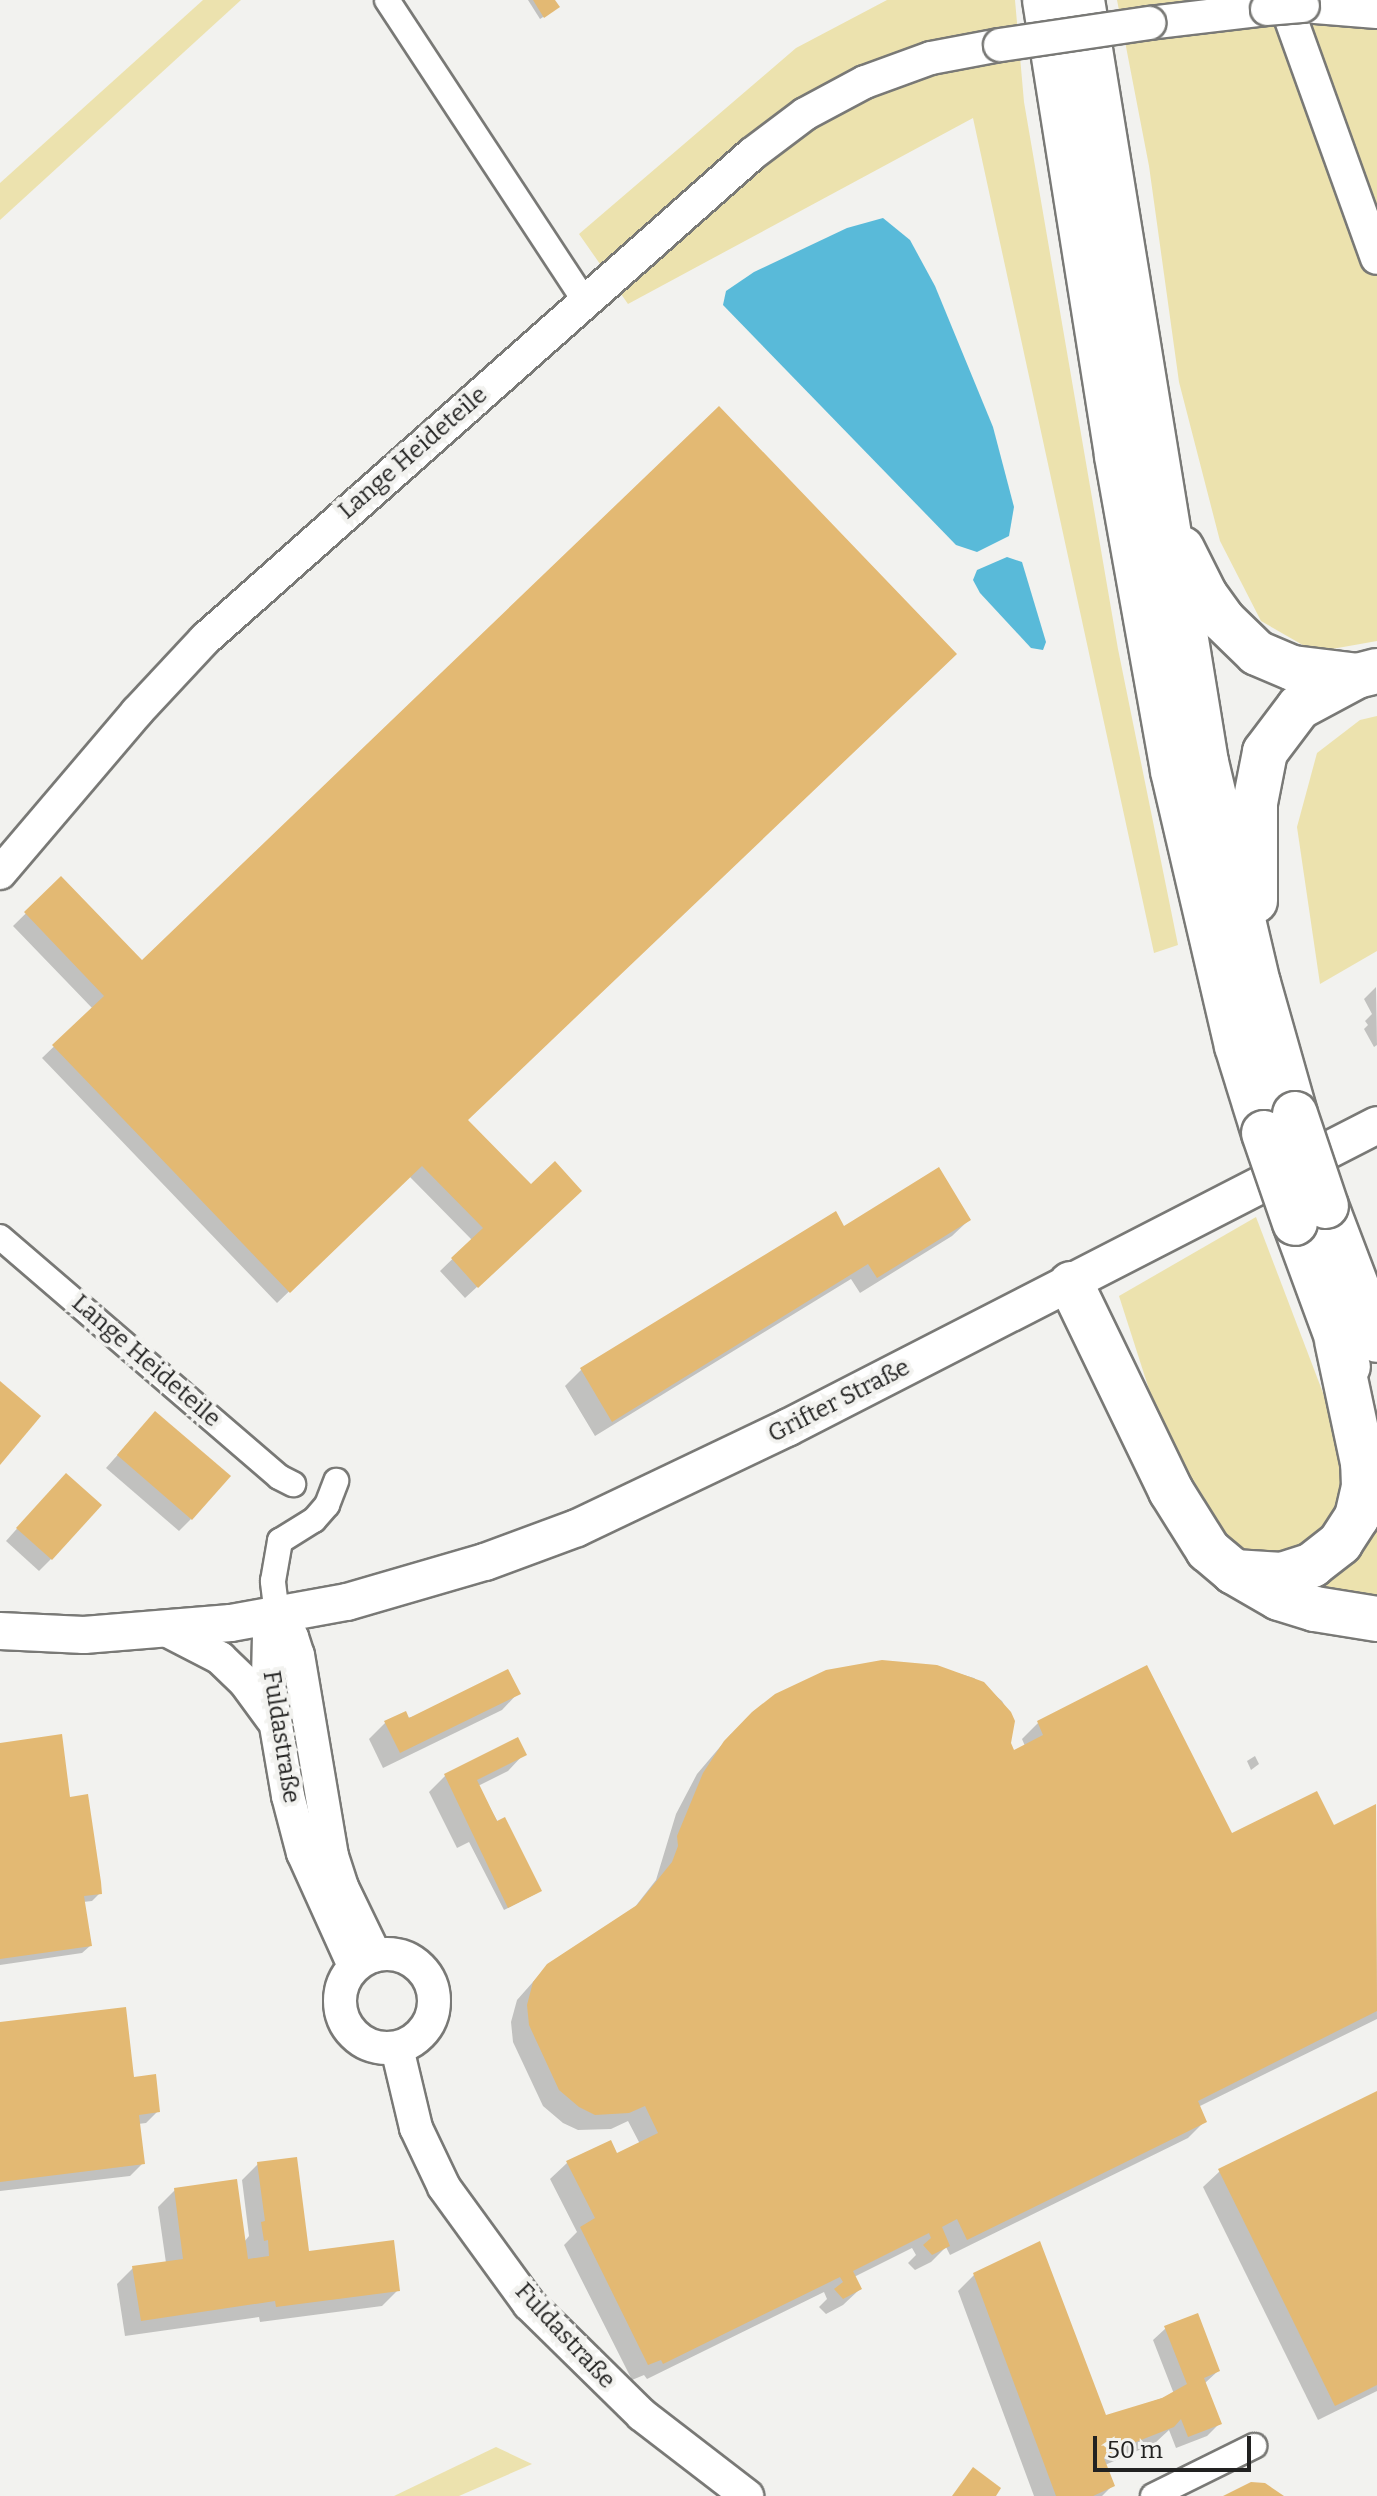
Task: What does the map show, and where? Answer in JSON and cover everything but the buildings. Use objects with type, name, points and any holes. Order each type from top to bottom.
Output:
[{"type":"highway","points":[[1045,0],[1117,456],[1173,771],[1237,1046],[1280,1123]]},
{"type":"highway","points":[[1082,0],[1206,762],[1258,983],[1280,1123],[1357,1341],[1377,1433]]},
{"type":"highway","points":[[1161,491],[1194,575],[1223,620],[1241,639],[1257,653],[1285,665],[1367,674]]},
{"type":"highway","points":[[1258,983],[1255,803],[1265,752],[1299,707],[1367,674]]},
{"type":"highway","points":[[1071,1284],[1192,1528],[1208,1550],[1234,1572],[1296,1604],[1377,1619]]},
{"type":"highway","points":[[1234,1572],[1282,1575],[1312,1565],[1340,1543],[1357,1517],[1364,1487],[1357,1341]]},
{"type":"main road","name":"Grifter Straße","points":[[0,1631],[84,1635],[168,1631],[277,1615],[389,1591],[485,1562],[577,1528],[787,1428],[1377,1125]]},
{"type":"street","points":[[387,0],[585,301]]},
{"type":"street","points":[[1285,5],[1377,258]]},
{"type":"street","name":"Lange Heideteile","points":[[0,873],[137,712],[205,639],[752,154],[805,114],[897,69],[942,55],[1285,5],[1377,12]]},
{"type":"street","name":"Lange Heideteile","points":[[0,1237],[279,1477],[293,1484]]},
{"type":"street","points":[[277,1615],[273,1576],[280,1541],[314,1520],[327,1505],[336,1481]]},
{"type":"street","name":"Fuldastraße","points":[[277,1615],[269,1635],[268,1679],[303,1853],[365,1960]]},
{"type":"street","name":"Fuldastraße","points":[[277,1615],[292,1637],[298,1655],[332,1856],[365,1960]]},
{"type":"street","points":[[168,1631],[220,1658],[245,1682],[276,1725]]},
{"type":"street","points":[[388,1953],[413,1960],[430,1979],[435,1993],[430,2022],[422,2034],[397,2048],[370,2045],[349,2029],[340,2003],[346,1977],[365,1960],[388,1953]]},
{"type":"street","name":"Fuldastraße","points":[[397,2048],[416,2128],[444,2187],[529,2304],[642,2415],[747,2496]]},
{"type":"street","points":[[1153,2496],[1254,2446]]},
{"type":"shaded area","points":[[203,0],[241,0],[0,220],[0,183]]},
{"type":"shaded area","points":[[887,0],[1015,0],[1024,102],[1118,649],[1178,945],[1154,953],[973,118],[628,304],[579,234],[796,48]]},
{"type":"shaded area","points":[[1117,0],[1377,0],[1377,641],[1315,652],[1261,621],[1220,541],[1179,382],[1149,166]]},
{"type":"shaded area","points":[[1377,716],[1377,951],[1320,984],[1297,827],[1317,753],[1360,720]]},
{"type":"shaded area","points":[[1256,1217],[1344,1448],[1351,1492],[1335,1531],[1303,1555],[1266,1559],[1237,1548],[1208,1515],[1173,1464],[1119,1296]]},
{"type":"shaded area","points":[[1377,1491],[1377,1612],[1285,1592]]},
{"type":"shaded area","points":[[496,2447],[532,2464],[459,2496],[394,2496]]},
{"type":"water","points":[[883,218],[910,240],[935,286],[993,427],[1014,507],[1009,536],[977,552],[956,545],[723,305],[726,291],[754,272],[847,228]]},
{"type":"water","points":[[1007,557],[1022,562],[1046,642],[1043,650],[1031,648],[980,593],[973,580],[977,570]]}]
